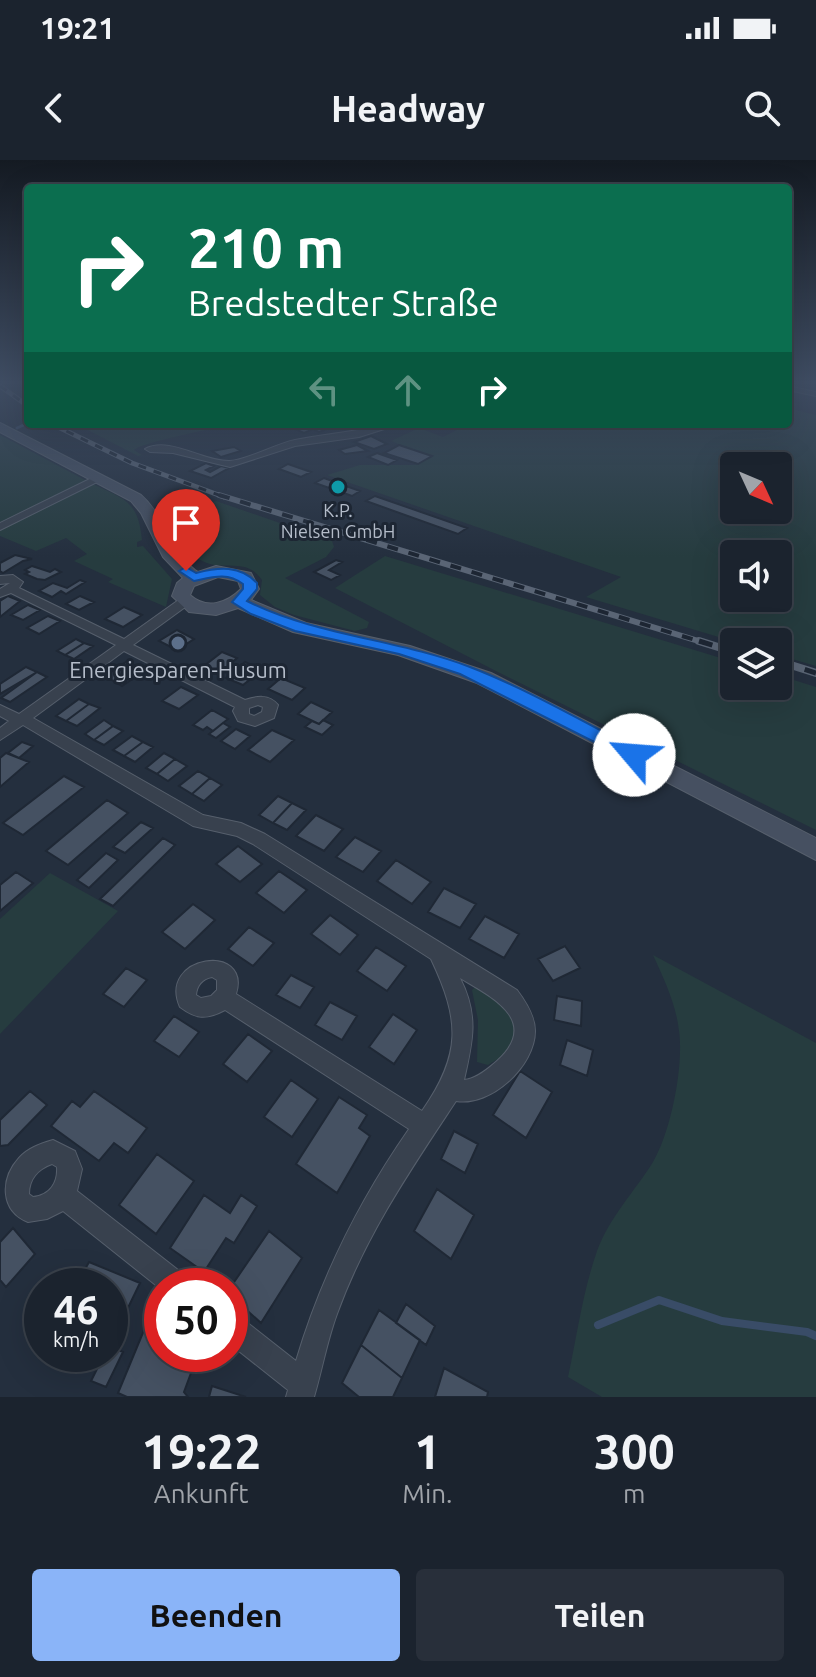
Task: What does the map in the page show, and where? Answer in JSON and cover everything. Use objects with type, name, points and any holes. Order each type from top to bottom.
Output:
[{"type":"main road","points":[[28,442],[130,494],[145,506],[167,551],[194,577]]},
{"type":"main road","points":[[227,571],[245,577],[250,589],[239,602],[218,609],[190,605],[181,589],[194,577],[227,571]]},
{"type":"main road","points":[[239,602],[300,628],[413,653],[484,678],[816,850]]},
{"type":"street","points":[[150,449],[173,450],[230,464],[303,442]]},
{"type":"street","points":[[0,527],[98,478]]},
{"type":"street","points":[[0,580],[15,580],[17,585],[6,591]]},
{"type":"street","points":[[6,591],[128,644],[244,705]]},
{"type":"street","points":[[0,735],[128,644],[190,605]]},
{"type":"street","points":[[0,710],[199,821],[241,830],[259,839],[510,997],[517,1005],[525,1029],[521,1050],[499,1073],[471,1091],[451,1089]]},
{"type":"street","points":[[248,1343],[302,1390],[323,1315],[342,1266],[385,1185],[451,1089],[463,1039],[463,1014],[456,990],[438,953]]},
{"type":"street","points":[[224,998],[427,1127]]},
{"type":"street","points":[[62,1195],[155,1268]]},
{"type":"green space","points":[[0,442],[13,442],[87,481],[0,525]]},
{"type":"green space","points":[[110,442],[158,442],[134,450],[142,455],[138,456]]},
{"type":"green space","points":[[393,442],[816,442],[816,666],[792,659],[792,628],[720,628],[720,637],[586,597],[621,577],[327,475],[360,465],[415,465],[432,457]]},
{"type":"green space","points":[[93,484],[122,498],[133,509],[142,540],[137,542],[137,547],[143,546],[172,579],[166,607],[108,582],[113,579],[74,561],[87,554],[66,538],[36,551],[0,536],[0,528]]},
{"type":"green space","points":[[216,501],[332,541],[334,547],[326,557],[285,578],[369,622],[367,628],[355,631],[275,607],[260,595],[262,580],[251,569],[210,564],[190,552],[170,518]]},
{"type":"green space","points":[[385,556],[720,658],[720,700],[792,700],[792,679],[816,687],[816,830],[494,670],[335,588]]},
{"type":"green space","points":[[50,873],[118,911],[0,1034],[0,919]]},
{"type":"green space","points":[[653,955],[816,1043],[816,1397],[602,1397],[568,1377],[597,1251],[615,1216],[653,1162],[675,1098],[680,1062],[679,1031],[672,1001]]},
{"type":"green space","points":[[477,985],[508,1013],[516,1031],[509,1051],[488,1065],[477,1062],[478,1020],[472,990]]},
{"type":"building","points":[[354,442],[382,442],[387,444],[374,449]]},
{"type":"building","points":[[357,445],[368,451],[345,454],[339,450]]},
{"type":"building","points":[[399,445],[432,456],[418,464],[384,453]]},
{"type":"building","points":[[234,447],[241,451],[221,457],[212,451]]},
{"type":"building","points":[[377,453],[397,460],[388,465],[368,457]]},
{"type":"building","points":[[206,463],[214,466],[206,470],[210,472],[221,466],[229,468],[211,478],[190,471]]},
{"type":"building","points":[[288,464],[311,472],[301,477],[279,469]]},
{"type":"building","name":"K.P. Nielsen GmbH","points":[[324,478],[360,491],[352,496],[315,483]]},
{"type":"building","points":[[375,496],[467,528],[458,534],[366,501]]},
{"type":"building","points":[[15,555],[32,559],[3,573],[0,571],[0,563]]},
{"type":"building","points":[[336,560],[342,562],[329,570],[340,575],[331,580],[314,572]]},
{"type":"building","points":[[32,566],[61,572],[45,580],[37,579],[25,574],[29,572],[25,570]]},
{"type":"building","points":[[80,580],[85,582],[66,594],[61,591],[52,597],[39,591],[53,583],[67,588]]},
{"type":"building","points":[[8,596],[20,601],[0,617],[0,601]]},
{"type":"building","points":[[80,596],[94,602],[79,610],[66,604]]},
{"type":"building","points":[[28,605],[40,610],[23,620],[11,615]]},
{"type":"building","points":[[124,607],[142,615],[123,627],[105,619]]},
{"type":"building","points":[[48,616],[60,621],[39,634],[27,628]]},
{"type":"building","points":[[177,630],[194,639],[177,650],[159,641]]},
{"type":"building","points":[[76,639],[84,643],[65,655],[57,651]]},
{"type":"building","points":[[84,643],[93,646],[74,659],[65,655]]},
{"type":"building","points":[[222,652],[237,658],[220,673],[204,666]]},
{"type":"building","points":[[126,662],[144,671],[122,686],[105,676]]},
{"type":"building","points":[[245,662],[262,670],[243,685],[226,678]]},
{"type":"building","points":[[26,667],[37,672],[0,694],[0,684]]},
{"type":"building","points":[[37,672],[47,677],[10,702],[1,698]]},
{"type":"building","points":[[281,678],[305,688],[292,700],[268,689]]},
{"type":"building","points":[[181,687],[198,695],[179,709],[162,701]]},
{"type":"building","points":[[79,699],[89,704],[66,721],[56,716]]},
{"type":"building","points":[[311,702],[332,712],[319,724],[298,714]]},
{"type":"building","points":[[89,704],[100,708],[77,726],[66,721]]},
{"type":"building","points":[[212,710],[228,719],[213,731],[193,725]]},
{"type":"building","points":[[104,720],[113,726],[94,740],[85,734]]},
{"type":"building","points":[[323,720],[333,725],[322,735],[305,727],[312,721],[319,724]]},
{"type":"building","points":[[223,723],[230,727],[216,738],[209,734]]},
{"type":"building","points":[[113,726],[123,731],[104,745],[94,740]]},
{"type":"building","points":[[236,729],[250,736],[235,749],[221,741]]},
{"type":"building","points":[[272,730],[294,740],[270,762],[248,750]]},
{"type":"building","points":[[132,736],[143,742],[124,756],[113,750]]},
{"type":"building","points":[[22,742],[33,746],[19,758],[8,753]]},
{"type":"building","points":[[143,742],[153,747],[135,762],[124,756]]},
{"type":"building","points":[[6,753],[29,762],[0,787],[0,758]]},
{"type":"building","points":[[164,753],[175,759],[157,774],[146,768]]},
{"type":"building","points":[[175,759],[187,766],[168,781],[157,774]]},
{"type":"building","points":[[198,771],[210,778],[192,794],[179,786]]},
{"type":"building","points":[[64,776],[84,787],[23,835],[3,823]]},
{"type":"building","points":[[210,778],[222,785],[204,801],[192,794]]},
{"type":"building","points":[[278,796],[292,803],[273,823],[259,815]]},
{"type":"building","points":[[107,800],[128,813],[68,865],[46,851]]},
{"type":"building","points":[[292,803],[306,810],[287,830],[273,823]]},
{"type":"building","points":[[316,815],[343,829],[324,851],[296,836]]},
{"type":"building","points":[[141,822],[153,828],[125,853],[113,847]]},
{"type":"building","points":[[355,837],[381,851],[363,872],[336,857]]},
{"type":"building","points":[[163,838],[175,845],[113,906],[100,899]]},
{"type":"building","points":[[238,846],[262,864],[240,882],[216,864]]},
{"type":"building","points":[[106,853],[118,860],[89,888],[77,880]]},
{"type":"building","points":[[396,860],[431,882],[412,904],[377,881]]},
{"type":"building","points":[[279,871],[307,890],[284,913],[256,893]]},
{"type":"building","points":[[16,872],[33,883],[0,911],[0,885]]},
{"type":"building","points":[[444,888],[476,904],[460,928],[428,912]]},
{"type":"building","points":[[193,904],[215,920],[185,949],[162,932]]},
{"type":"building","points":[[330,915],[358,935],[340,955],[311,934]]},
{"type":"building","points":[[485,916],[519,934],[504,958],[469,939]]},
{"type":"building","points":[[249,927],[274,943],[253,966],[228,949]]},
{"type":"building","points":[[565,946],[580,968],[553,981],[538,959]]},
{"type":"building","points":[[376,947],[406,966],[387,991],[357,971]]},
{"type":"building","points":[[126,968],[147,980],[124,1007],[103,994]]},
{"type":"building","points":[[291,975],[314,987],[300,1008],[276,995]]},
{"type":"building","points":[[557,996],[582,1001],[581,1026],[554,1020]]},
{"type":"building","points":[[330,1002],[357,1016],[342,1040],[315,1025]]},
{"type":"building","points":[[393,1014],[417,1030],[394,1064],[369,1047]]},
{"type":"building","points":[[174,1016],[199,1032],[179,1057],[154,1041]]},
{"type":"building","points":[[248,1034],[272,1051],[247,1082],[223,1064]]},
{"type":"building","points":[[567,1040],[593,1050],[587,1076],[560,1065]]},
{"type":"building","points":[[520,1071],[552,1092],[526,1138],[493,1115]]},
{"type":"building","points":[[291,1080],[318,1099],[292,1137],[264,1117]]},
{"type":"building","points":[[30,1091],[47,1105],[8,1145],[0,1146],[0,1120]]},
{"type":"building","points":[[94,1091],[147,1128],[128,1153],[114,1143],[99,1161],[51,1126],[72,1101],[80,1107]]},
{"type":"building","points":[[339,1097],[367,1115],[359,1128],[370,1136],[337,1193],[296,1164]]},
{"type":"building","points":[[454,1131],[478,1144],[465,1173],[441,1159]]},
{"type":"building","points":[[157,1154],[194,1181],[156,1234],[119,1205]]},
{"type":"building","points":[[437,1189],[474,1215],[451,1259],[414,1231]]},
{"type":"building","points":[[204,1195],[230,1213],[241,1195],[257,1206],[234,1243],[226,1238],[207,1268],[198,1268],[170,1248]]},
{"type":"building","points":[[13,1228],[35,1254],[6,1287],[0,1280],[0,1242]]},
{"type":"building","points":[[269,1231],[302,1258],[261,1323],[248,1311],[248,1268],[244,1268]]},
{"type":"building","points":[[89,1262],[104,1268],[86,1268]]},
{"type":"building","points":[[128,1278],[140,1283],[128,1308]]},
{"type":"building","points":[[406,1304],[435,1326],[426,1345],[396,1323]]},
{"type":"building","points":[[379,1310],[420,1340],[402,1378],[361,1345]]},
{"type":"building","points":[[144,1330],[144,1372],[191,1372],[184,1392],[188,1397],[127,1397],[118,1393]]},
{"type":"building","points":[[361,1345],[402,1378],[393,1397],[359,1397],[342,1383]]},
{"type":"building","points":[[444,1368],[488,1392],[487,1397],[435,1397]]},
{"type":"building","points":[[96,1372],[113,1372],[106,1387],[91,1381]]},
{"type":"building","points":[[212,1386],[246,1397],[209,1397]]},
{"type":"waterway","points":[[598,1325],[659,1300],[722,1321],[807,1332],[816,1336]]},
{"type":"railway","points":[[88,442],[132,463],[224,497]]},
{"type":"railway","points":[[219,495],[705,643]]},
{"type":"railway","points":[[699,641],[720,648]]},
{"type":"railway","points":[[792,665],[816,673]]},
{"type":"place","name":"K.P. Nielsen GmbH","points":[[338,487]]},
{"type":"place","name":"Energiesparen-Husum","points":[[178,643]]},
{"type":"route","points":[[186,571],[194,577],[216,571],[238,573],[250,583],[247,596],[239,602],[256,611],[320,634],[403,650],[466,671],[634,755]]}]
